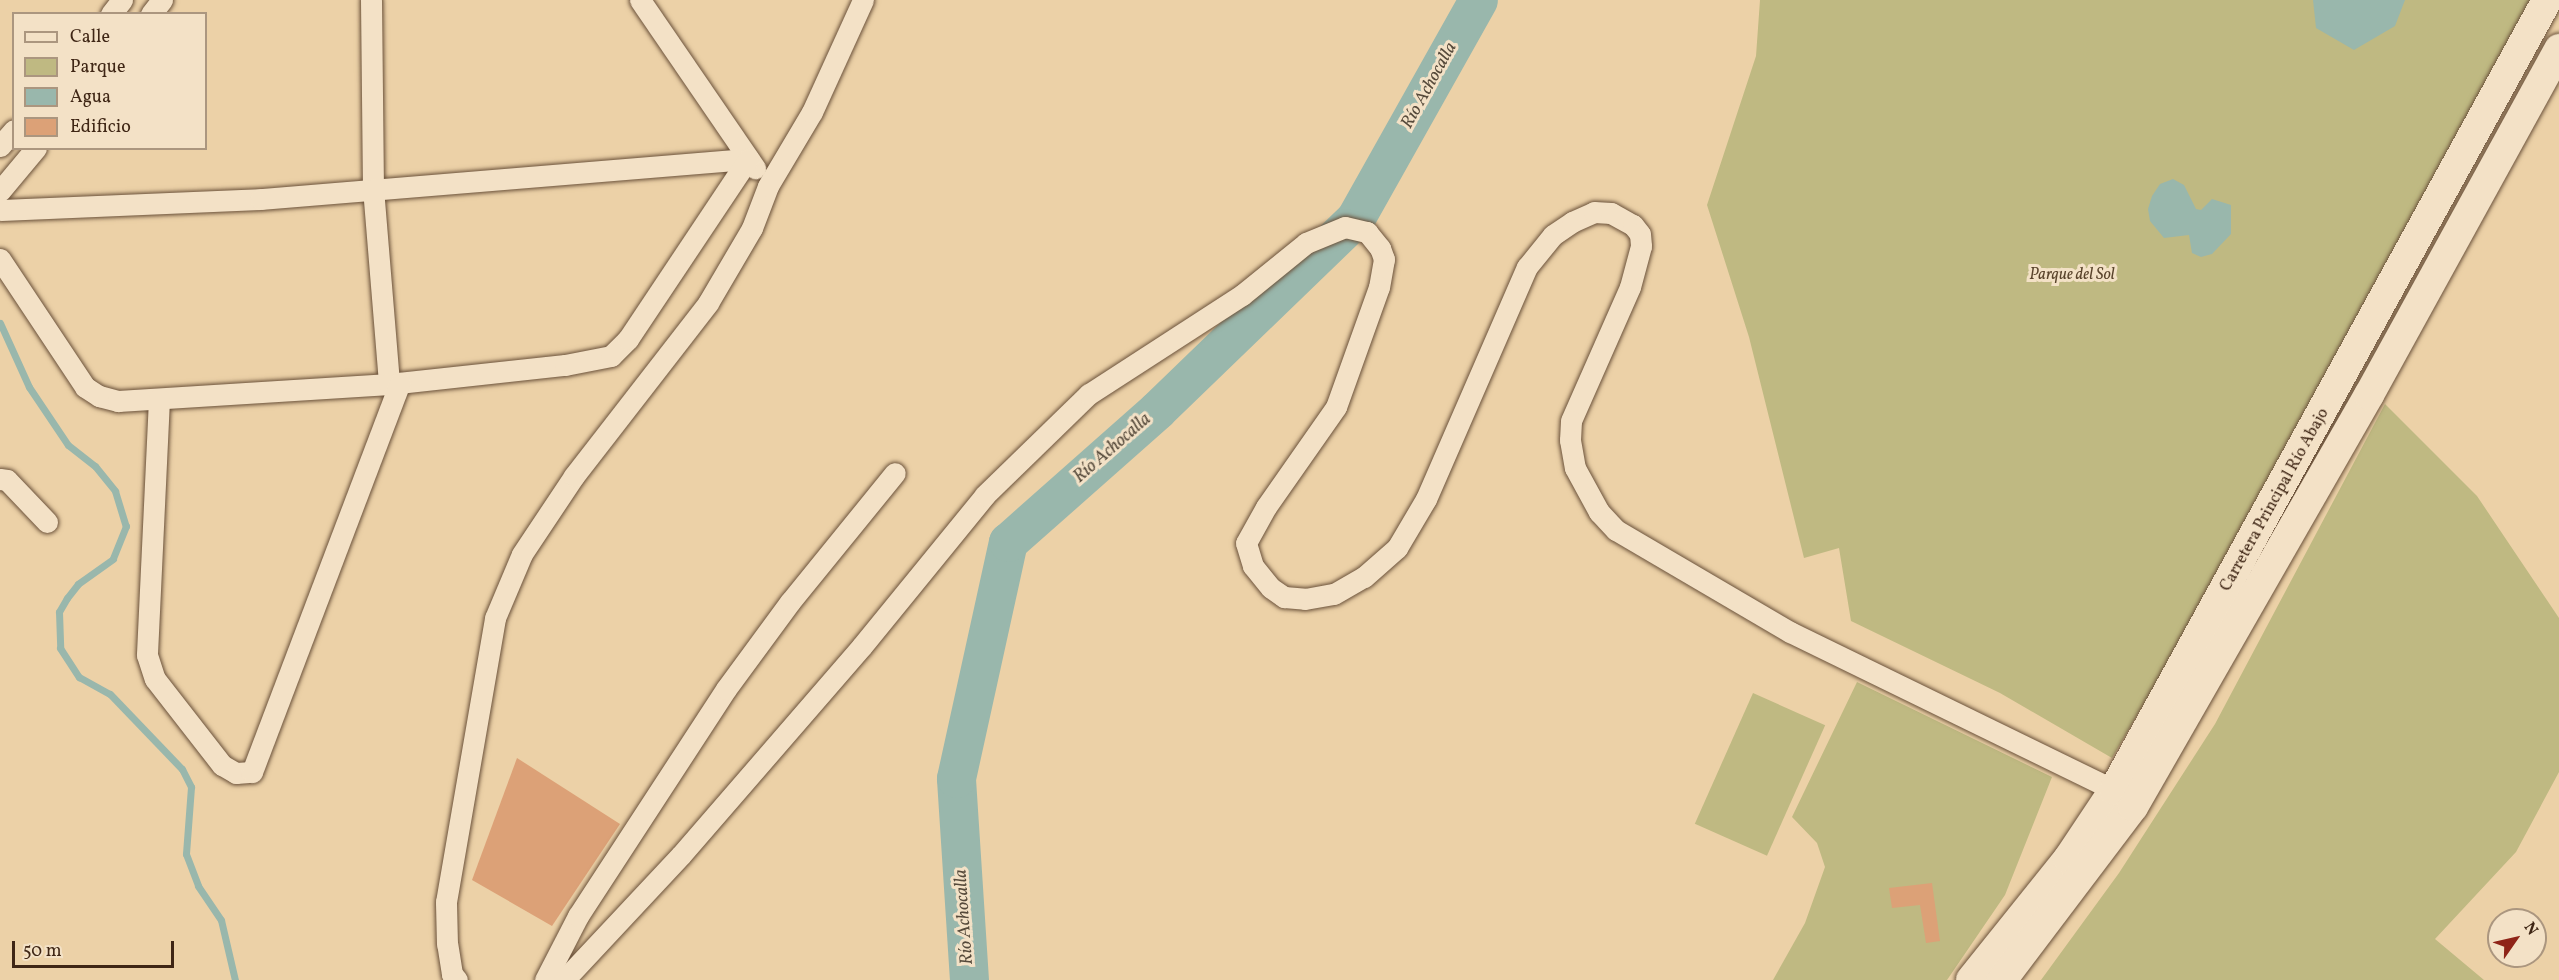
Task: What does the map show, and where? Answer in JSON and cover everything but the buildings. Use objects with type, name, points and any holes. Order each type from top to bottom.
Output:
[{"type":"main road","name":"Carretera Principal Río Abajo","points":[[1971,980],[2068,859],[2124,798],[2547,0]]},
{"type":"main road","name":"Carretera Principal Río Abajo","points":[[2002,980],[2124,798],[2369,395],[2559,49]]},
{"type":"street","points":[[113,12],[122,0]]},
{"type":"street","points":[[152,12],[162,0]]},
{"type":"street","points":[[159,399],[147,656],[155,679],[222,765],[236,772],[252,772],[394,384],[373,188],[371,0]]},
{"type":"street","points":[[640,0],[768,186]]},
{"type":"street","points":[[457,980],[452,974],[447,944],[446,902],[495,618],[522,554],[574,476],[708,303],[752,228],[768,186],[812,112],[863,0]]},
{"type":"street","points":[[0,146],[12,132]]},
{"type":"street","points":[[0,191],[34,150]]},
{"type":"street","points":[[0,210],[261,199],[748,159]]},
{"type":"street","points":[[0,259],[85,387],[99,396],[118,400],[159,399],[315,386],[394,384],[584,363],[611,356],[667,285],[748,159]]},
{"type":"street","points":[[564,980],[703,829],[985,495],[1089,394],[1242,295],[1306,243],[1330,230],[1358,228],[1373,238],[1384,259],[1379,287],[1336,407],[1261,515],[1246,543],[1253,566],[1284,597],[1305,599],[1334,594],[1364,577],[1397,548],[1426,500],[1527,267],[1553,235],[1572,222],[1594,212],[1611,213],[1633,225],[1640,234],[1641,246],[1630,287],[1571,421],[1570,440],[1575,468],[1599,512],[1616,530],[1790,632],[2124,798]]},
{"type":"street","points":[[545,980],[578,916],[726,689],[790,602],[895,473]]},
{"type":"street","points":[[0,479],[7,480],[47,522]]},
{"type":"green space","name":"Parque del Sol","points":[[1760,0],[2532,0],[2271,487],[2112,758],[2000,693],[1851,621],[1839,548],[1804,558],[1749,337],[1707,205],[1756,56]]},
{"type":"green space","points":[[2385,404],[2477,496],[2559,618],[2559,772],[2516,852],[2435,939],[2484,980],[2041,980],[2119,873],[2215,724]]},
{"type":"green space","points":[[1857,682],[2052,777],[2005,895],[1947,980],[1773,980],[1805,923],[1825,867],[1817,843],[1792,817]]},
{"type":"green space","points":[[1753,693],[1825,725],[1767,856],[1695,824]]},
{"type":"water","points":[[2313,0],[2405,0],[2395,26],[2354,50],[2316,28]]},
{"type":"water","points":[[2173,179],[2184,185],[2196,209],[2201,210],[2212,199],[2231,205],[2231,234],[2212,254],[2201,257],[2192,253],[2189,235],[2164,238],[2150,221],[2148,209],[2152,196],[2160,184]]},
{"type":"waterway","name":"Río Achocalla","points":[[969,980],[956,778],[1008,542],[1157,410],[1355,219],[1478,0]]},
{"type":"waterway","points":[[0,323],[29,387],[68,445],[95,466],[115,491],[126,526],[113,559],[78,584],[59,612],[60,648],[79,677],[110,694],[182,769],[191,787],[186,854],[198,886],[221,920],[235,980]]}]
